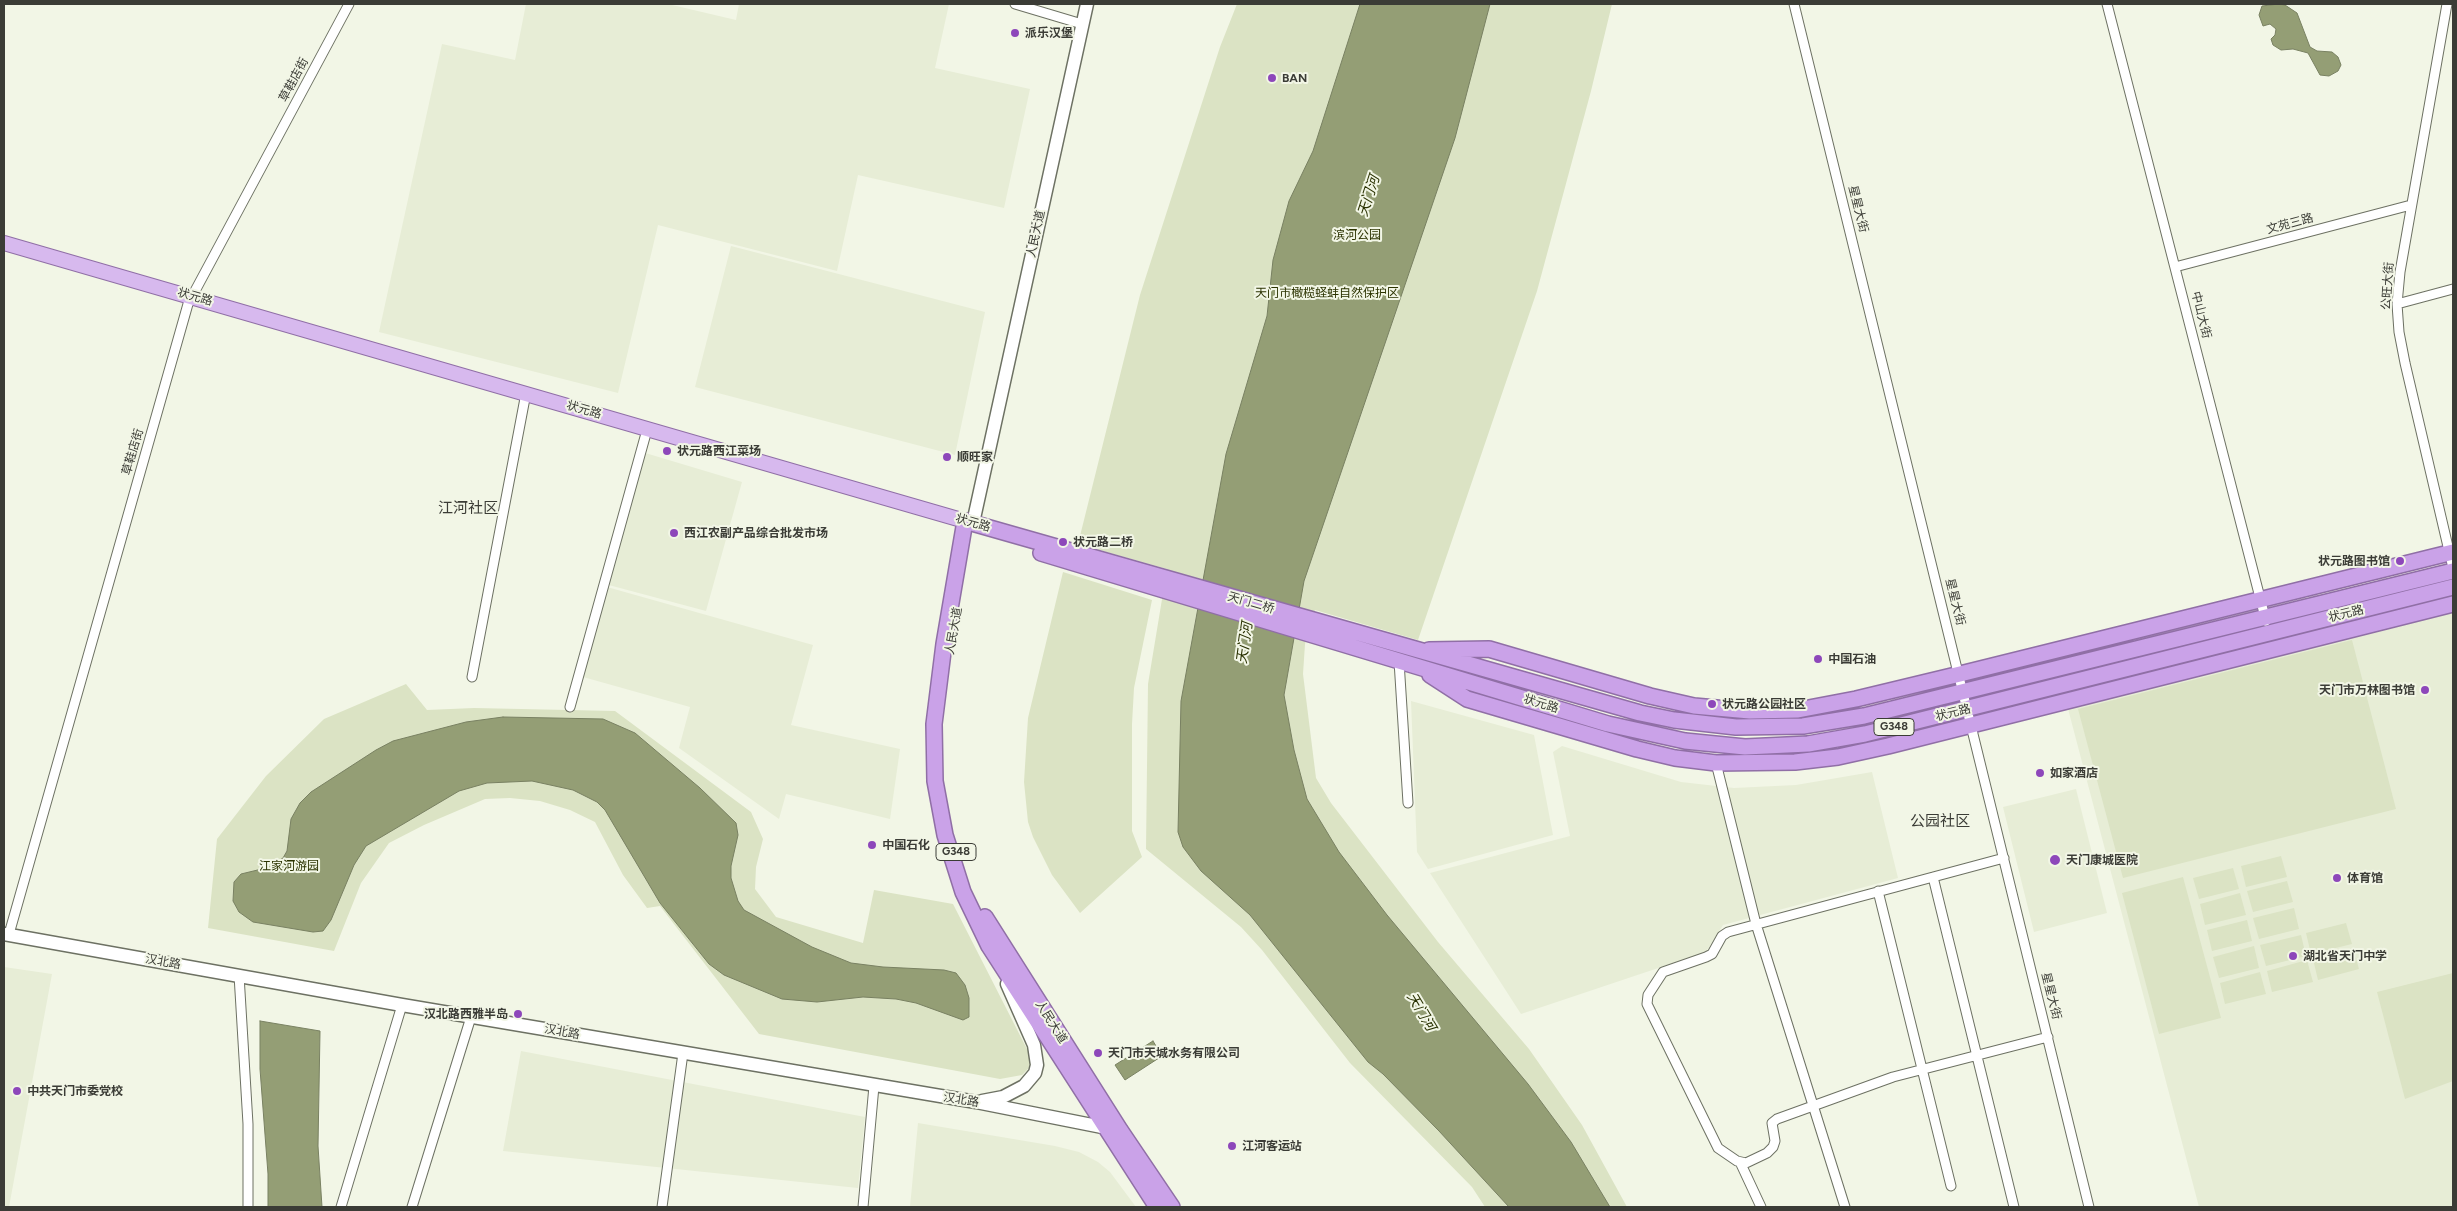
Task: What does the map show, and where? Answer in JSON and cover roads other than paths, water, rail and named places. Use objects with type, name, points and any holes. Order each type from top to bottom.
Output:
[{"type":"highway","name":"状元路","points":[[968,526],[1163,584]]},
{"type":"highway","name":"人民大道","points":[[968,526],[937,689],[934,764],[939,808],[953,864],[989,946],[1104,1128],[1157,1207]]},
{"type":"highway","name":"人民大道","points":[[968,526],[940,723],[940,776],[950,833],[971,891],[987,922],[1120,1130],[1172,1207]]},
{"type":"highway","points":[[1420,651],[1468,648],[1489,649],[1671,702],[1717,709],[1795,710],[1869,696],[2452,552]]},
{"type":"highway","name":"状元路","points":[[1336,634],[1420,651],[1631,710],[1674,720],[1736,728],[1794,726],[1832,722],[1886,711],[2265,618],[2453,569]]},
{"type":"highway","name":"天门二桥","points":[[1163,584],[1336,634]]},
{"type":"highway","name":"状元路","points":[[1336,634],[1399,661],[1608,724],[1686,741],[1745,747],[1821,742],[1968,710],[2453,587]]},
{"type":"highway","points":[[1416,666],[1455,692],[1480,703],[1637,749],[1716,764],[1796,762],[1863,752],[1972,726],[2453,604]]},
{"type":"highway","points":[[1869,696],[1886,711]]},
{"type":"highway","points":[[1794,726],[1795,710]]},
{"type":"highway","points":[[1796,762],[1821,742]]},
{"type":"main road","name":"人民大道","points":[[968,526],[1078,23],[1080,4]]},
{"type":"main road","name":"人民大道","points":[[1078,23],[1087,4]]},
{"type":"main road","name":"状元路","points":[[4,243],[190,300],[968,526]]},
{"type":"main road","name":"状元路","points":[[4,252],[190,300]]},
{"type":"main road","name":"状元路","points":[[525,397],[645,437],[968,526]]},
{"type":"main road","name":"汉北路","points":[[6,934],[471,1017],[976,1102],[1120,1130]]},
{"type":"main road","points":[[976,1102],[1003,1097],[1019,1089],[1031,1079],[1037,1065],[1036,1051],[1030,1033],[989,946]]},
{"type":"street","name":"草鞋店街","points":[[6,934],[190,300],[349,4]]},
{"type":"street","points":[[1015,4],[1078,23]]},
{"type":"street","name":"星星大街","points":[[1794,4],[2090,1207]]},
{"type":"street","name":"中山大街","points":[[2107,4],[2269,633]]},
{"type":"street","name":"公旺大街","points":[[2447,4],[2411,205],[2400,272],[2397,304],[2399,332],[2405,363],[2452,552],[2453,569]]},
{"type":"street","name":"文苑三路","points":[[2175,267],[2411,205]]},
{"type":"street","points":[[2397,304],[2453,289]]},
{"type":"street","points":[[472,677],[525,397]]},
{"type":"street","points":[[570,707],[645,437]]},
{"type":"street","points":[[1399,661],[1408,803]]},
{"type":"street","points":[[1716,764],[1756,924],[1845,1207]]},
{"type":"street","points":[[2004,858],[1756,924],[1722,936],[1712,954],[1664,972],[1648,995],[1647,1004],[1718,1148],[1740,1162],[1746,1163],[1757,1159],[1773,1147],[1772,1123],[1777,1119],[1893,1077],[2048,1038]]},
{"type":"street","points":[[1933,877],[2014,1207]]},
{"type":"street","points":[[1878,891],[1951,1186]]},
{"type":"street","points":[[239,975],[248,1124],[248,1207]]},
{"type":"street","points":[[341,1207],[402,1005]]},
{"type":"street","points":[[412,1207],[471,1017]]},
{"type":"street","points":[[662,1207],[683,1053]]},
{"type":"street","points":[[863,1207],[874,1086]]},
{"type":"street","points":[[1740,1162],[1761,1207]]},
{"type":"water","name":"天门市橄榄蛏蚌自然保护区","points":[[1360,4],[1490,4],[1455,138],[1304,581],[1284,695],[1294,750],[1307,799],[1339,852],[1387,915],[1528,1084],[1571,1142],[1610,1207],[1509,1207],[1439,1131],[1383,1074],[1368,1062],[1250,915],[1201,871],[1183,847],[1178,832],[1181,701],[1226,454],[1267,316],[1273,260],[1289,201],[1313,151]]},
{"type":"water","points":[[2285,5],[2297,13],[2310,47],[2317,51],[2332,52],[2338,57],[2341,65],[2338,71],[2329,76],[2320,75],[2308,53],[2293,49],[2281,50],[2273,45],[2271,39],[2275,35],[2276,29],[2270,24],[2263,26],[2259,15],[2262,6]]},
{"type":"water","points":[[503,717],[603,719],[635,733],[700,788],[736,823],[738,835],[731,866],[731,878],[738,901],[744,910],[812,947],[851,963],[883,967],[944,970],[956,973],[965,985],[969,998],[969,1017],[963,1020],[916,1003],[896,999],[863,997],[817,1002],[782,999],[724,975],[709,964],[660,903],[605,810],[597,802],[573,790],[532,781],[487,783],[459,791],[366,846],[354,865],[331,920],[323,931],[313,932],[253,922],[239,912],[233,901],[234,882],[241,874],[270,867],[283,858],[287,851],[291,819],[300,803],[311,792],[393,741],[466,722]]},
{"type":"water","points":[[260,1021],[320,1031],[318,1146],[322,1207],[268,1207],[268,1174],[260,1069]]},
{"type":"water","points":[[1153,1041],[1162,1056],[1125,1080],[1115,1065]]},
{"type":"place","name":"派乐汉堡","points":[[1015,33]]},
{"type":"place","name":"BAN","points":[[1272,78]]},
{"type":"place","name":"状元路西江菜场","points":[[667,451]]},
{"type":"place","name":"顺旺家","points":[[947,457]]},
{"type":"place","name":"西江农副产品综合批发市场","points":[[674,533]]},
{"type":"place","name":"状元路二桥","points":[[1063,542]]},
{"type":"place","name":"状元路图书馆","points":[[2400,561]]},
{"type":"place","name":"中国石油","points":[[1818,659]]},
{"type":"place","name":"天门市万林图书馆","points":[[2425,690]]},
{"type":"place","name":"状元路公园社区","points":[[1712,704]]},
{"type":"place","name":"如家酒店","points":[[2040,773]]},
{"type":"place","name":"中国石化","points":[[872,845]]},
{"type":"place","name":"天门康城医院","points":[[2055,860]]},
{"type":"place","name":"体育馆","points":[[2337,878]]},
{"type":"place","name":"湖北省天门中学","points":[[2293,956]]},
{"type":"place","name":"汉北路西雅半岛","points":[[518,1014]]},
{"type":"place","name":"天门市天城水务有限公司","points":[[1098,1053]]},
{"type":"place","name":"中共天门市委党校","points":[[17,1091]]},
{"type":"place","name":"江河客运站","points":[[1232,1146]]},
{"type":"district","name":"江河社区","points":[[468,509]]},
{"type":"district","name":"公园社区","points":[[1940,822]]},
{"type":"water label","name":"天门河","points":[[1369,196]]},
{"type":"water label","name":"天门河","points":[[1245,643]]},
{"type":"water label","name":"天门河","points":[[1421,1012]]},
{"type":"park label","name":"滨河公园","points":[[1357,235]]},
{"type":"park label","name":"江家河游园","points":[[289,866]]}]
